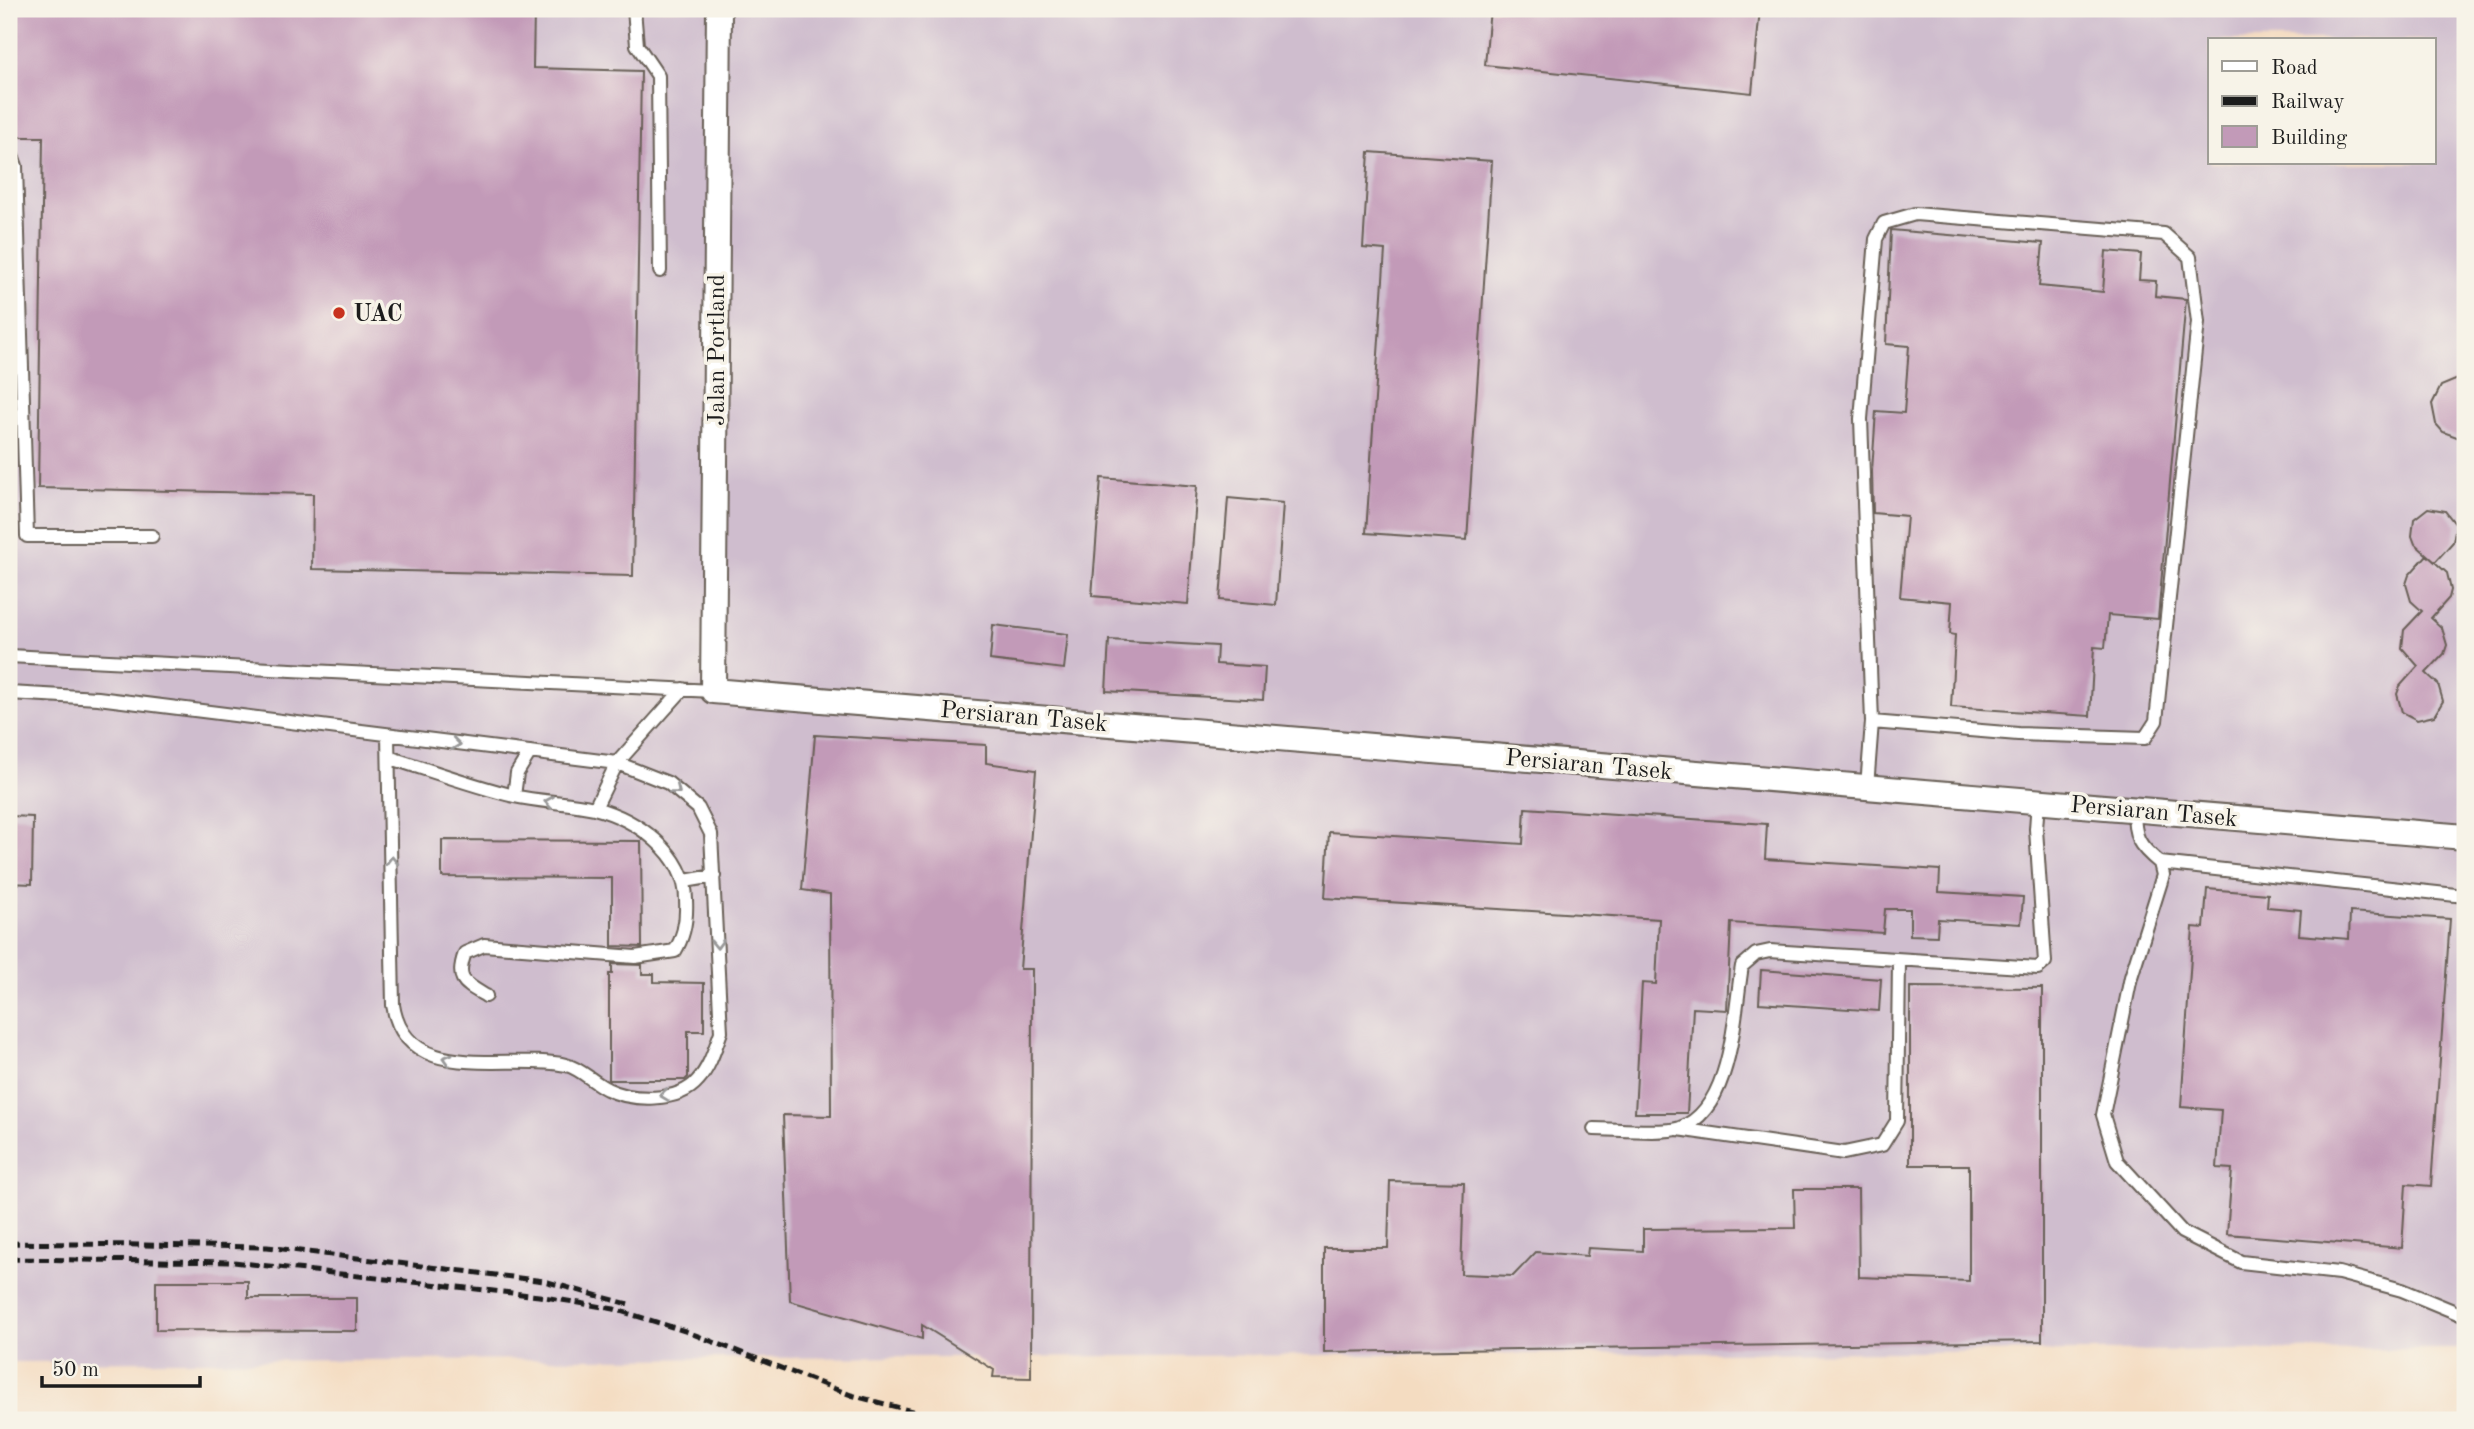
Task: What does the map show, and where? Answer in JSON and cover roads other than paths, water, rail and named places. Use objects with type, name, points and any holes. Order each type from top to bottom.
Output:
[{"type":"street","name":"Jalan Portland","points":[[713,691],[719,9]]},
{"type":"street","name":"Persiaran Tasek","points":[[713,691],[2465,837]]},
{"type":"lane","points":[[634,9],[637,45],[658,76],[660,271]]},
{"type":"lane","points":[[9,147],[16,166],[27,536],[152,536]]},
{"type":"lane","points":[[1867,787],[1872,722],[1861,419],[1876,239],[1884,223],[1915,214],[2164,234],[2190,257],[2198,322],[2156,721],[2145,738],[2018,734],[1872,722]]},
{"type":"lane","points":[[9,656],[713,691]]},
{"type":"lane","points":[[595,808],[617,763],[683,689]]},
{"type":"lane","points":[[9,693],[97,698],[617,763],[668,783],[698,808],[710,834],[715,876],[721,1032],[713,1054],[697,1082],[680,1093],[635,1097],[608,1090],[570,1065],[538,1060],[450,1062],[408,1043],[396,1022],[391,758],[388,735]]},
{"type":"lane","points":[[514,796],[517,773],[530,752]]},
{"type":"lane","points":[[391,758],[514,796],[595,808],[652,835],[669,852],[685,880],[684,930],[675,951],[635,957],[484,945],[465,953],[459,970],[462,979],[486,996]]},
{"type":"lane","points":[[1678,1129],[1700,1118],[1724,1075],[1742,966],[1756,954],[1770,951],[1899,962],[2038,968],[2045,962],[2036,829],[2038,801]]},
{"type":"lane","points":[[2134,810],[2134,834],[2146,851],[2161,863],[2465,896]]},
{"type":"lane","points":[[2161,863],[2163,875],[2131,978],[2103,1115],[2117,1161],[2182,1232],[2241,1262],[2339,1273],[2402,1290],[2465,1316]]},
{"type":"lane","points":[[685,880],[715,876]]},
{"type":"lane","points":[[1594,1129],[1678,1129],[1844,1153],[1882,1145],[1896,1121],[1899,962]]},
{"type":"railway","points":[[9,1243],[267,1247],[544,1281],[628,1304]]},
{"type":"railway","points":[[9,1259],[233,1262],[539,1296],[614,1309],[685,1331],[851,1395],[923,1414],[984,1420]]},
{"type":"place","name":"UAC","points":[[339,313]]}]
